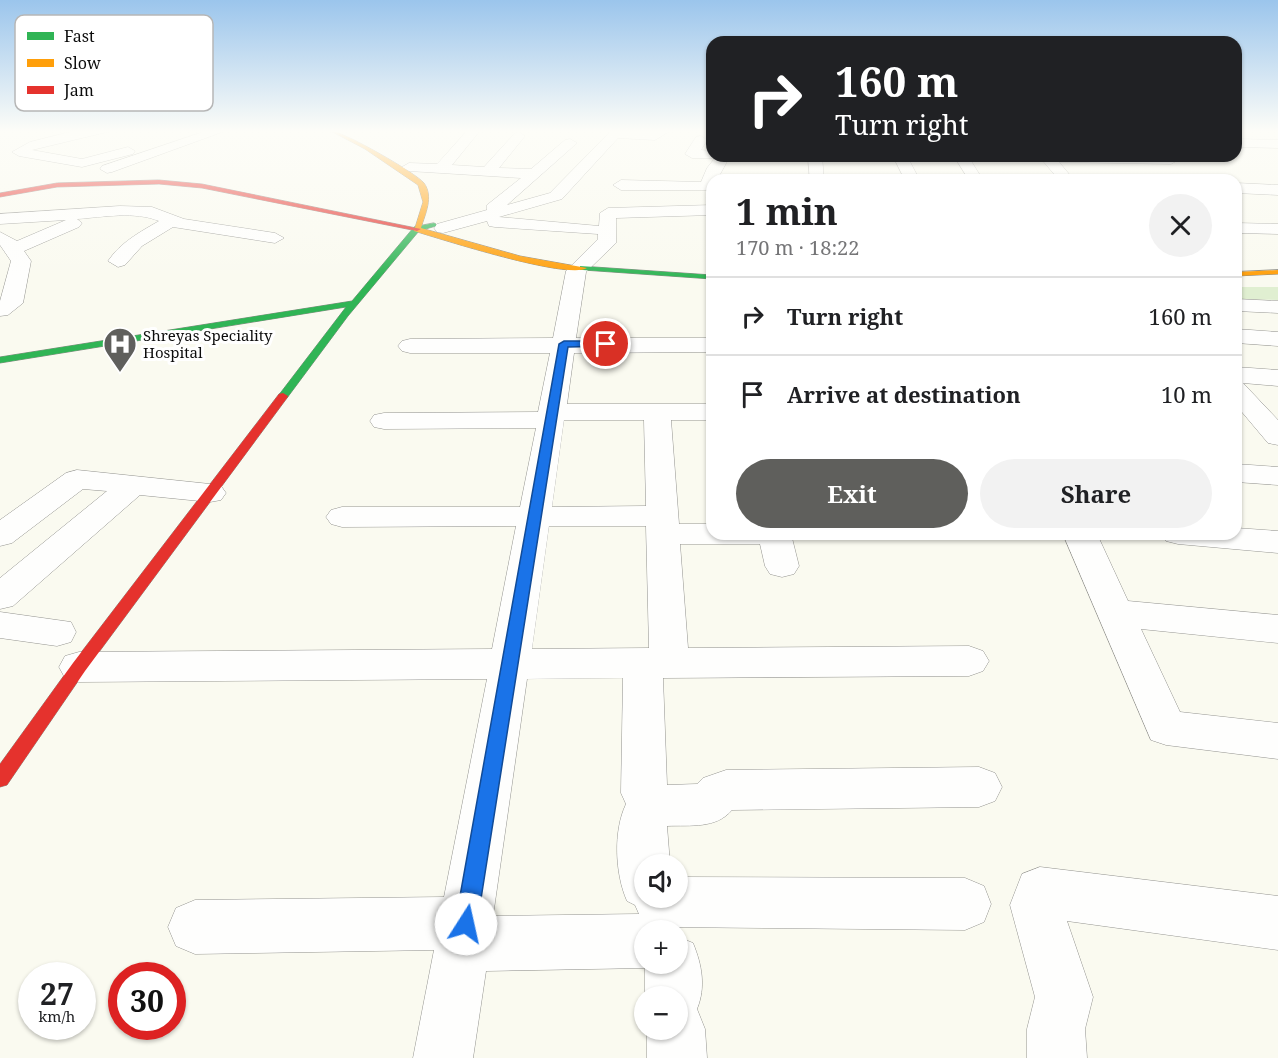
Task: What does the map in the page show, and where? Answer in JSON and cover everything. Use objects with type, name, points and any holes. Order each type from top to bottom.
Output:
[{"type":"street","points":[[0,195],[68,180]]},
{"type":"street","points":[[0,779],[79,667],[349,308],[417,228],[426,202],[421,184],[416,180]]},
{"type":"street","points":[[427,180],[430,183],[436,202],[439,227]]},
{"type":"street","points":[[476,218],[526,180]]},
{"type":"street","points":[[417,228],[439,227],[556,196],[571,180]]},
{"type":"street","points":[[621,185],[624,180]]},
{"type":"street","points":[[57,184],[159,182],[202,186],[417,228],[493,251],[582,265],[706,275]]},
{"type":"street","points":[[0,310],[12,303],[21,261],[7,243],[95,214],[105,208],[131,183]]},
{"type":"street","points":[[569,183],[706,187]]},
{"type":"street","points":[[1242,188],[1278,190]]},
{"type":"street","points":[[507,210],[605,228]]},
{"type":"street","points":[[443,1058],[551,416],[582,265],[607,243],[605,228],[609,212],[706,210]]},
{"type":"street","points":[[0,219],[120,211],[153,212],[171,221],[216,232],[274,238]]},
{"type":"street","points":[[476,218],[605,228]]},
{"type":"street","points":[[118,261],[136,242],[171,221]]},
{"type":"street","points":[[439,227],[501,247],[582,265]]},
{"type":"street","points":[[1242,228],[1278,229]]},
{"type":"street","points":[[1242,274],[1278,272]]},
{"type":"street","points":[[1242,279],[1278,278]]},
{"type":"street","points":[[1242,305],[1278,307]]},
{"type":"street","points":[[0,360],[349,308]]},
{"type":"street","points":[[0,371],[349,308]]},
{"type":"street","points":[[1242,336],[1278,339]]},
{"type":"street","points":[[410,346],[706,345]]},
{"type":"street","points":[[1242,375],[1278,378]]},
{"type":"street","points":[[1242,395],[1273,426]]},
{"type":"street","points":[[644,793],[656,664],[663,525],[657,412]]},
{"type":"street","points":[[384,421],[706,412]]},
{"type":"street","points":[[1242,419],[1273,426]]},
{"type":"street","points":[[1242,473],[1278,476]]},
{"type":"street","points":[[0,536],[73,480],[210,493]]},
{"type":"street","points":[[0,597],[132,486]]},
{"type":"street","points":[[342,517],[534,517],[706,528]]},
{"type":"street","points":[[1242,539],[1278,542]]},
{"type":"street","points":[[776,540],[782,566]]},
{"type":"street","points":[[1083,540],[1166,728],[1278,741]]},
{"type":"street","points":[[1115,613],[1278,629]]},
{"type":"street","points":[[0,625],[57,632]]},
{"type":"street","points":[[79,667],[969,662]]},
{"type":"street","points":[[658,911],[643,819],[645,812],[652,806],[708,804],[712,797],[726,790],[979,787]]},
{"type":"street","points":[[1057,1058],[1056,1029],[1064,997],[1036,905],[1040,892],[1278,923]]},
{"type":"street","points":[[195,927],[464,934],[658,911],[965,904]]},
{"type":"street","points":[[676,1040],[677,1058]]},
{"type":"green space","points":[[1242,287],[1278,287],[1278,300],[1242,299]]},
{"type":"traffic: fast","points":[[283,396],[345,314],[417,229],[434,225]]},
{"type":"traffic: fast","points":[[583,268],[706,277]]},
{"type":"traffic: fast","points":[[0,360],[354,303]]},
{"type":"traffic: slow","points":[[416,180],[421,184],[426,202],[417,229],[520,258],[583,268]]},
{"type":"traffic: slow","points":[[1242,274],[1278,272]]},
{"type":"traffic: jam","points":[[0,195],[57,185],[159,182],[202,186],[417,229]]},
{"type":"traffic: jam","points":[[0,779],[79,667],[283,396]]},
{"type":"place","name":"Shreyas Speciality Hospital","points":[[120,373]]},
{"type":"route","points":[[466,924],[564,344],[606,344]]}]
